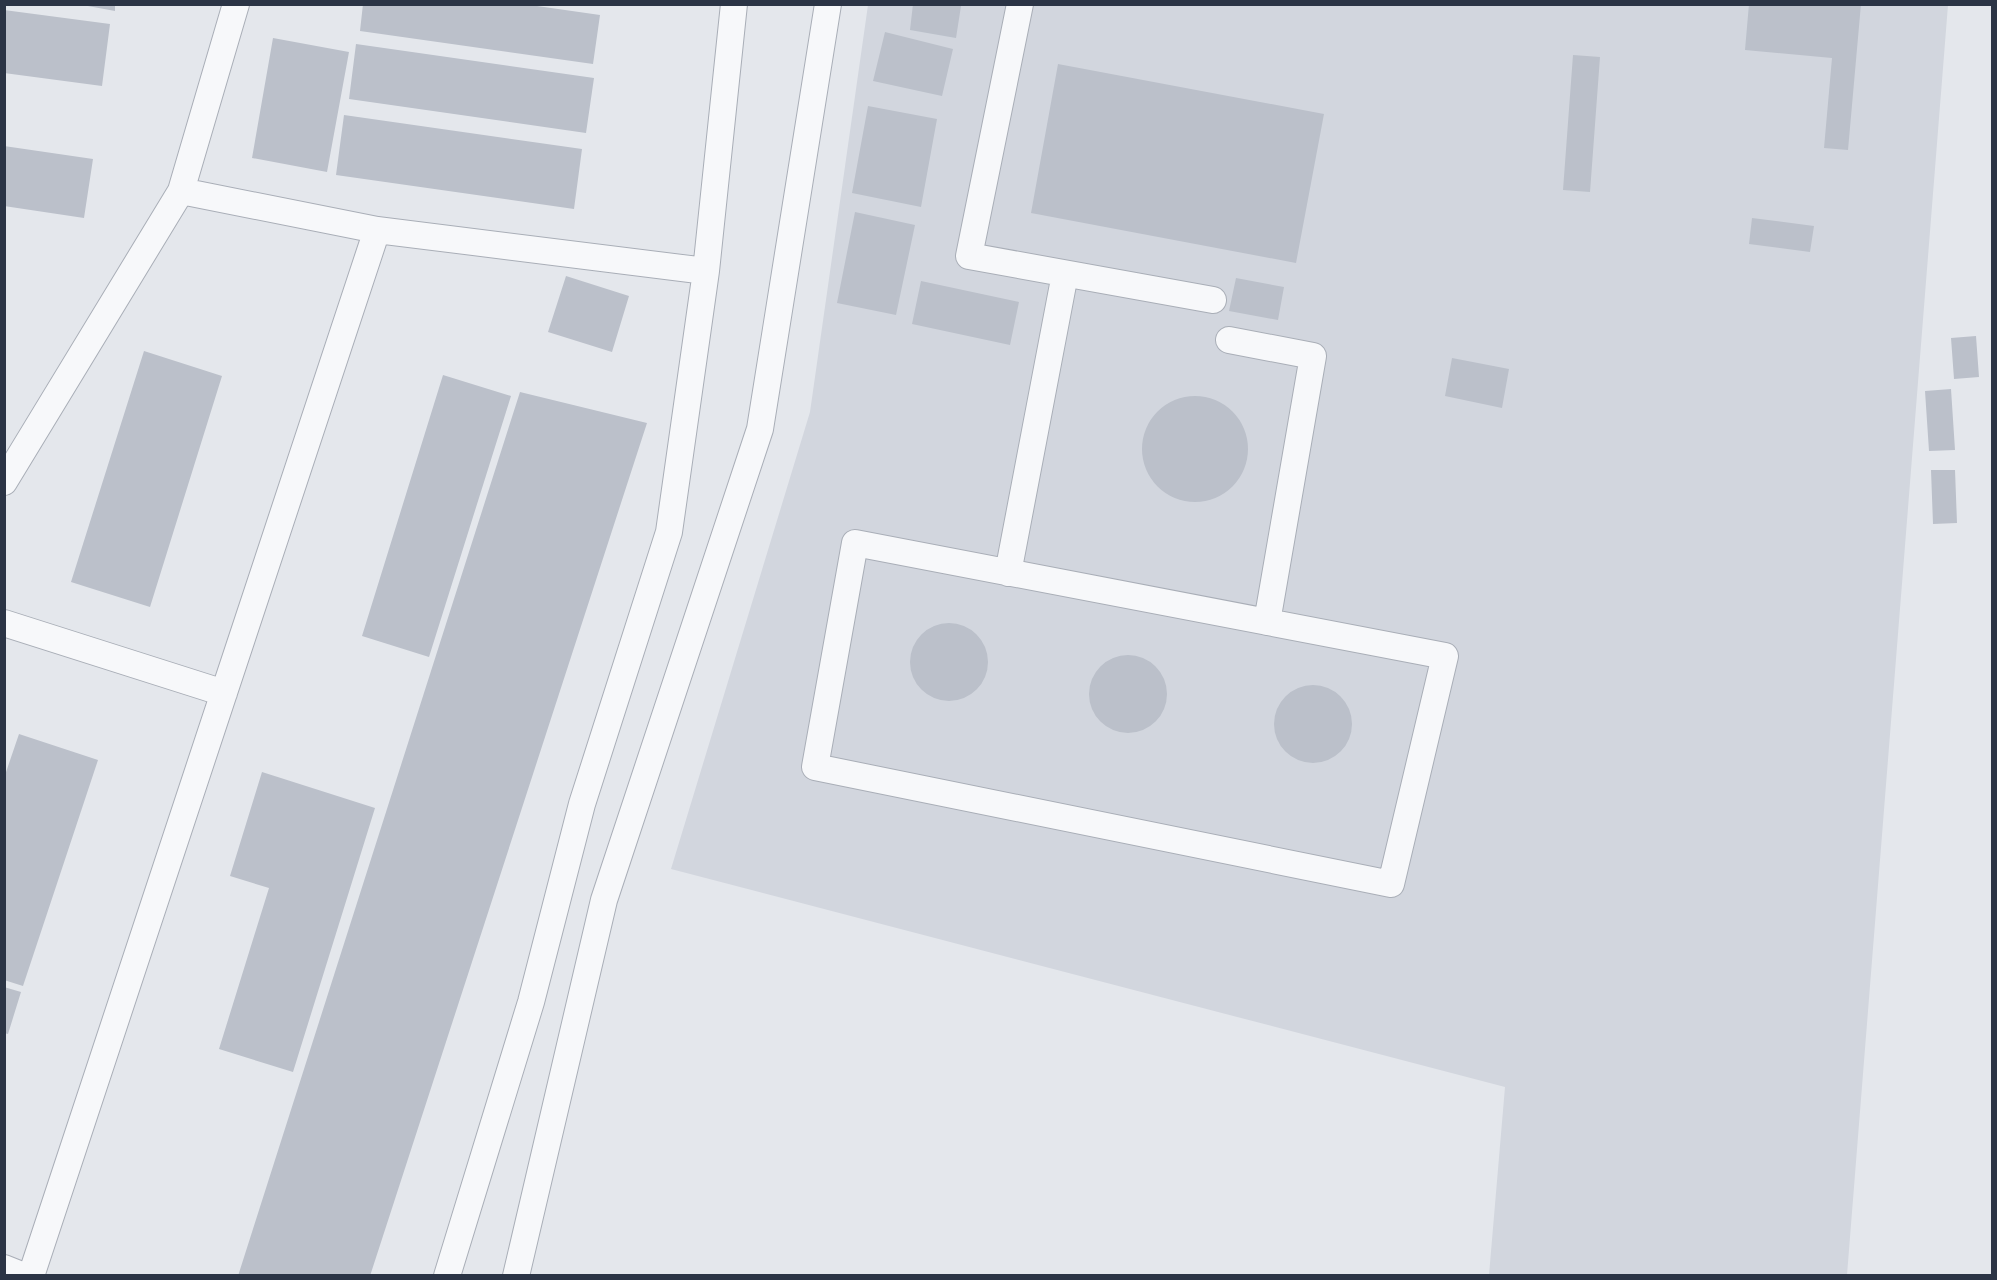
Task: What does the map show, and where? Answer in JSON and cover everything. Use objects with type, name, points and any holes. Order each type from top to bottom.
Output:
[{"type":"street","points":[[4,482],[181,191],[236,4]]},
{"type":"street","points":[[447,1275],[531,1002],[582,804],[669,532],[705,271],[734,4]]},
{"type":"street","points":[[516,1275],[603,900],[760,429],[828,4]]},
{"type":"street","points":[[1020,4],[969,256],[1213,300]]},
{"type":"street","points":[[181,191],[377,230],[705,271]]},
{"type":"street","points":[[32,1275],[377,230]]},
{"type":"street","points":[[1008,573],[1065,274]]},
{"type":"street","points":[[1229,340],[1313,356],[1267,622]]},
{"type":"street","points":[[855,543],[1267,622],[1445,656],[1391,884],[815,767],[855,543]]},
{"type":"street","points":[[4,623],[224,693]]},
{"type":"street","points":[[4,1268],[24,1275]]},
{"type":"shaded area","points":[[868,5],[1948,5],[1847,1275],[1489,1275],[1505,1087],[671,869],[810,412]]},
{"type":"building","points":[[77,4],[115,4],[115,11]]},
{"type":"building","points":[[363,4],[523,4],[600,15],[593,64],[360,31]]},
{"type":"building","points":[[913,4],[961,6],[956,38],[910,30]]},
{"type":"building","points":[[1749,4],[1861,4],[1848,150],[1824,148],[1832,58],[1745,50]]},
{"type":"building","points":[[4,10],[110,24],[102,86],[4,73]]},
{"type":"building","points":[[885,32],[953,49],[942,96],[873,81]]},
{"type":"building","points":[[273,38],[349,52],[327,172],[252,158]]},
{"type":"building","points":[[356,44],[594,78],[586,133],[349,99]]},
{"type":"building","points":[[1573,55],[1600,57],[1590,192],[1563,190]]},
{"type":"building","points":[[1058,64],[1324,114],[1296,263],[1031,213]]},
{"type":"building","points":[[868,106],[937,119],[921,207],[852,193]]},
{"type":"building","points":[[344,115],[582,149],[574,209],[336,175]]},
{"type":"building","points":[[4,146],[93,159],[84,218],[4,206]]},
{"type":"building","points":[[855,212],[915,225],[896,315],[837,303]]},
{"type":"building","points":[[1752,218],[1814,226],[1810,252],[1749,244]]},
{"type":"building","points":[[566,276],[629,296],[612,352],[548,332]]},
{"type":"building","points":[[1236,278],[1284,287],[1278,320],[1229,311]]},
{"type":"building","points":[[921,281],[1019,302],[1010,345],[912,324]]},
{"type":"building","points":[[1976,336],[1979,377],[1954,379],[1951,338]]},
{"type":"building","points":[[144,351],[222,376],[150,607],[71,582]]},
{"type":"building","points":[[1452,358],[1509,369],[1502,408],[1445,396]]},
{"type":"building","points":[[443,375],[511,396],[429,657],[362,636]]},
{"type":"building","points":[[1951,389],[1955,450],[1929,451],[1925,391]]},
{"type":"building","points":[[520,392],[647,423],[370,1276],[238,1276]]},
{"type":"building","points":[[1195,396],[1215,400],[1232,412],[1244,429],[1248,449],[1244,469],[1232,486],[1215,498],[1195,502],[1175,498],[1158,486],[1146,469],[1142,449],[1146,429],[1158,412],[1175,400]]},
{"type":"building","points":[[1931,470],[1955,470],[1957,523],[1933,524]]},
{"type":"building","points":[[949,623],[964,626],[977,634],[985,647],[988,662],[985,677],[977,690],[964,698],[949,701],[934,698],[921,690],[913,677],[910,662],[913,647],[921,634],[934,626]]},
{"type":"building","points":[[1128,655],[1143,658],[1156,666],[1164,679],[1167,694],[1164,709],[1156,722],[1143,730],[1128,733],[1113,730],[1100,722],[1092,709],[1089,694],[1092,679],[1100,666],[1113,658]]},
{"type":"building","points":[[1313,685],[1328,688],[1341,696],[1349,709],[1352,724],[1349,739],[1341,752],[1328,760],[1313,763],[1298,760],[1285,752],[1277,739],[1274,724],[1277,709],[1285,696],[1298,688]]},
{"type":"building","points":[[19,734],[98,760],[23,986],[4,980],[4,778]]},
{"type":"building","points":[[262,772],[375,808],[293,1072],[219,1049],[269,888],[230,876]]},
{"type":"building","points":[[4,987],[21,992],[8,1034],[4,1033]]}]
